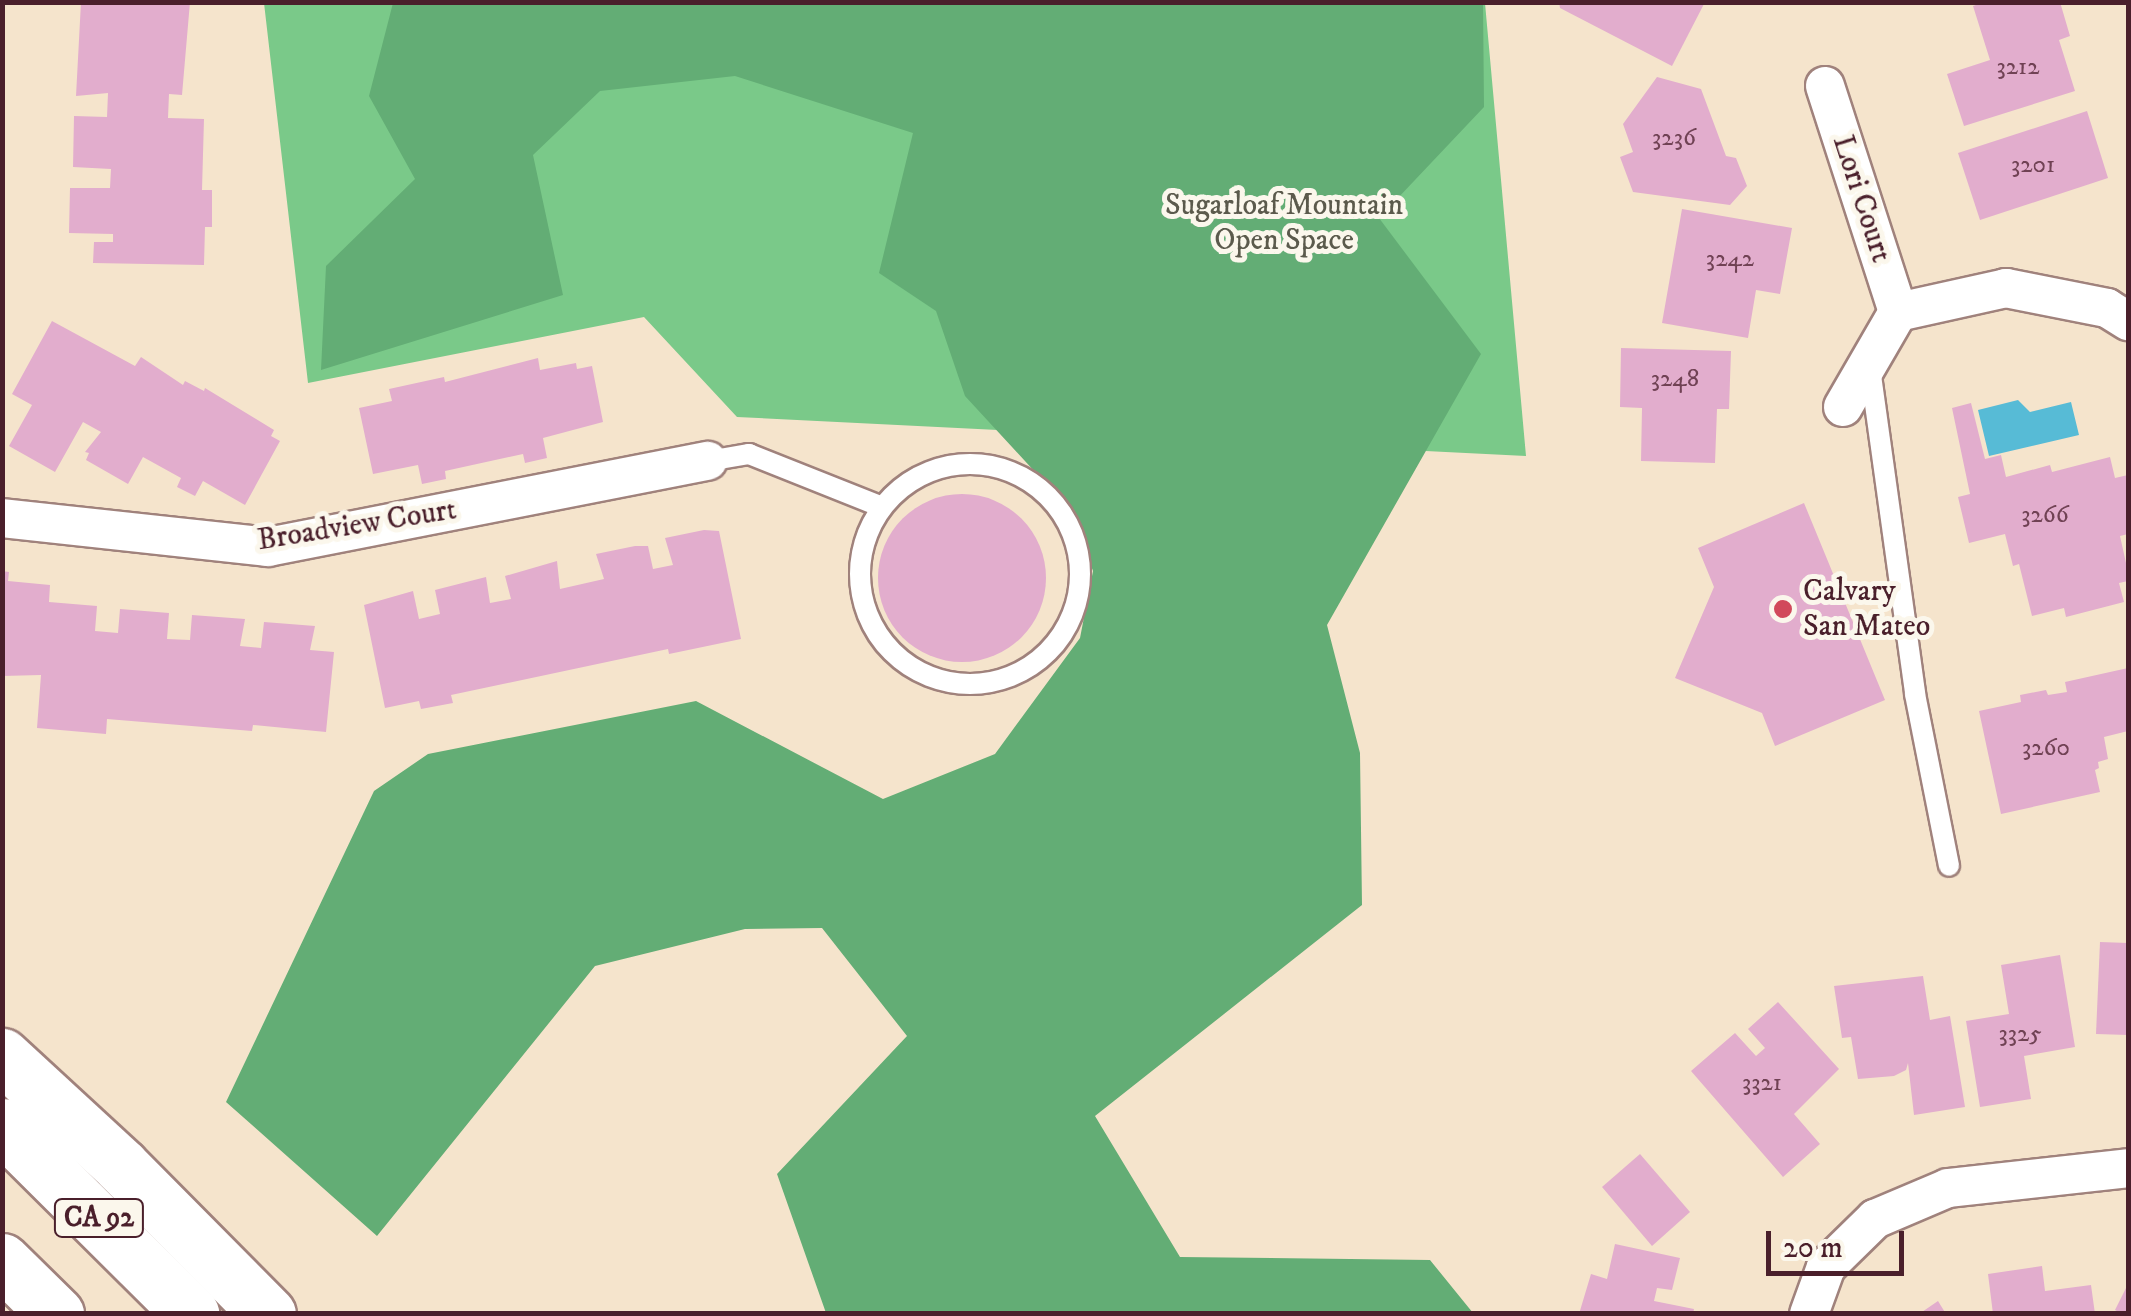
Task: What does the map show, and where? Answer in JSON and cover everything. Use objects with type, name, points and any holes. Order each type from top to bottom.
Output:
[{"type":"highway","points":[[2,1056],[132,1177],[268,1314]]},
{"type":"highway","name":"CA 92","points":[[2,1126],[191,1314]]},
{"type":"highway","points":[[2,1260],[56,1314]]},
{"type":"street","name":"Lori Court","points":[[1824,86],[1898,312]]},
{"type":"street","points":[[1842,407],[1898,312],[2006,288],[2107,308],[2128,321]]},
{"type":"street","name":"Broadview Court","points":[[2,518],[268,548],[708,461]]},
{"type":"street","points":[[1809,1314],[1826,1268],[1875,1219],[1948,1188],[2128,1168]]},
{"type":"lane","points":[[1870,361],[1915,694],[1949,866]]},
{"type":"lane","points":[[708,461],[749,454],[882,507]]},
{"type":"lane","points":[[978,464],[1012,472],[1044,490],[1066,518],[1079,553],[1080,588],[1070,623],[1048,653],[1018,674],[982,685],[946,682],[912,668],[884,644],[866,612],[860,576],[865,540],[882,507],[909,483],[941,468],[978,464]]},
{"type":"green space","name":"Sugarloaf Mountain Open Space","points":[[264,3],[1485,3],[1526,456],[737,417],[644,317],[308,383]]},
{"type":"green space","points":[[393,3],[1483,3],[1484,107],[1379,218],[1481,354],[1327,625],[1360,753],[1362,905],[1095,1116],[1180,1257],[1430,1260],[1473,1313],[826,1313],[777,1174],[907,1036],[822,928],[745,929],[595,966],[377,1236],[226,1102],[374,791],[428,754],[696,701],[883,799],[995,754],[1080,638],[1093,571],[1070,510],[965,396],[936,311],[879,273],[913,133],[735,76],[600,91],[533,155],[563,295],[321,370],[326,266],[415,179],[369,96]]},
{"type":"water","points":[[2018,400],[2030,412],[2071,402],[2079,435],[1989,456],[1978,410]]},
{"type":"building","points":[[81,2],[190,2],[182,95],[169,94],[168,118],[204,119],[202,190],[212,190],[212,227],[205,227],[204,265],[93,263],[94,242],[113,242],[113,234],[69,233],[70,188],[110,188],[111,169],[73,167],[74,116],[107,117],[108,93],[76,96]]},
{"type":"building","points":[[1559,2],[1705,2],[1672,66],[1560,8]]},
{"type":"building","points":[[1985,2],[2060,2],[2070,36],[2059,40],[2075,91],[1964,126],[1947,74],[1990,60],[1973,6]]},
{"type":"building","points":[[1657,77],[1701,89],[1726,156],[1736,158],[1747,186],[1730,205],[1633,192],[1620,157],[1633,152],[1623,124]]},
{"type":"building","points":[[2087,111],[2108,178],[1980,220],[1958,153]]},
{"type":"building","points":[[1682,209],[1792,228],[1780,294],[1756,290],[1748,338],[1662,323]]},
{"type":"building","points":[[52,321],[135,366],[141,357],[183,385],[185,381],[204,391],[205,388],[274,430],[271,436],[280,441],[245,505],[203,481],[195,496],[177,487],[181,478],[143,457],[128,484],[86,460],[89,453],[85,452],[101,432],[83,422],[55,472],[9,446],[32,405],[12,394]]},
{"type":"building","points":[[1621,348],[1731,351],[1729,409],[1717,409],[1715,463],[1641,461],[1642,408],[1620,407]]},
{"type":"building","points":[[538,358],[540,370],[576,363],[577,369],[592,366],[603,422],[543,438],[547,458],[525,463],[523,454],[445,471],[446,479],[422,484],[418,465],[373,474],[359,408],[392,401],[389,389],[444,377],[445,382]]},
{"type":"building","points":[[1971,403],[1985,459],[2001,455],[2006,477],[2050,465],[2052,472],[2110,457],[2115,478],[2128,475],[2128,534],[2120,536],[2128,572],[2128,581],[2119,583],[2124,602],[2066,617],[2064,608],[2032,616],[2019,564],[2013,566],[2005,534],[1969,543],[1958,497],[1970,494],[1952,408]]},
{"type":"building","points":[[962,494],[994,501],[1021,519],[1039,546],[1046,578],[1039,610],[1021,637],[994,655],[962,662],[930,655],[903,637],[885,610],[878,578],[885,546],[903,519],[930,501]]},
{"type":"building","points":[[1804,503],[1885,700],[1775,746],[1762,713],[1675,678],[1714,587],[1698,548]]},
{"type":"building","points":[[719,531],[741,639],[669,654],[668,649],[451,695],[453,703],[421,709],[419,701],[385,708],[364,605],[413,591],[419,619],[440,614],[435,590],[486,577],[490,603],[511,599],[505,576],[557,561],[560,589],[604,579],[596,554],[635,546],[648,546],[653,569],[673,565],[665,538]]},
{"type":"building","points":[[2,571],[9,572],[8,581],[50,585],[49,602],[97,606],[95,631],[118,633],[120,609],[169,613],[167,639],[190,640],[192,615],[245,619],[240,646],[261,648],[264,622],[315,626],[310,650],[334,652],[326,732],[253,725],[252,731],[107,719],[106,734],[37,728],[41,675],[2,676]]},
{"type":"building","points":[[2128,668],[2128,731],[2104,737],[2108,759],[2098,762],[2099,768],[2095,770],[2100,792],[2001,814],[1979,711],[2021,702],[2020,695],[2046,690],[2048,695],[2067,692],[2065,682]]},
{"type":"building","points":[[2100,942],[2128,943],[2128,1035],[2096,1034]]},
{"type":"building","points":[[2060,955],[2075,1047],[2024,1056],[2031,1099],[1980,1107],[1966,1021],[2009,1014],[2001,965]]},
{"type":"building","points":[[1923,976],[1930,1020],[1950,1016],[1965,1107],[1914,1115],[1908,1063],[1906,1070],[1894,1076],[1858,1079],[1851,1037],[1842,1038],[1834,986]]},
{"type":"building","points":[[1778,1002],[1839,1069],[1794,1114],[1820,1144],[1783,1177],[1691,1071],[1735,1033],[1756,1056],[1765,1048],[1748,1029]]},
{"type":"building","points":[[1640,1154],[1690,1212],[1652,1246],[1602,1187]]},
{"type":"building","points":[[1615,1244],[1680,1258],[1672,1290],[1657,1288],[1654,1301],[1694,1309],[1693,1314],[1579,1314],[1591,1274],[1607,1279]]},
{"type":"building","points":[[2042,1266],[2045,1291],[2091,1285],[2095,1314],[1993,1314],[1988,1274]]},
{"type":"building","points":[[2128,1284],[2128,1314],[2122,1314],[2115,1310]]},
{"type":"building","points":[[1938,1301],[1946,1314],[1919,1314]]},
{"type":"place","name":"Calvary San Mateo","points":[[1783,609]]}]
